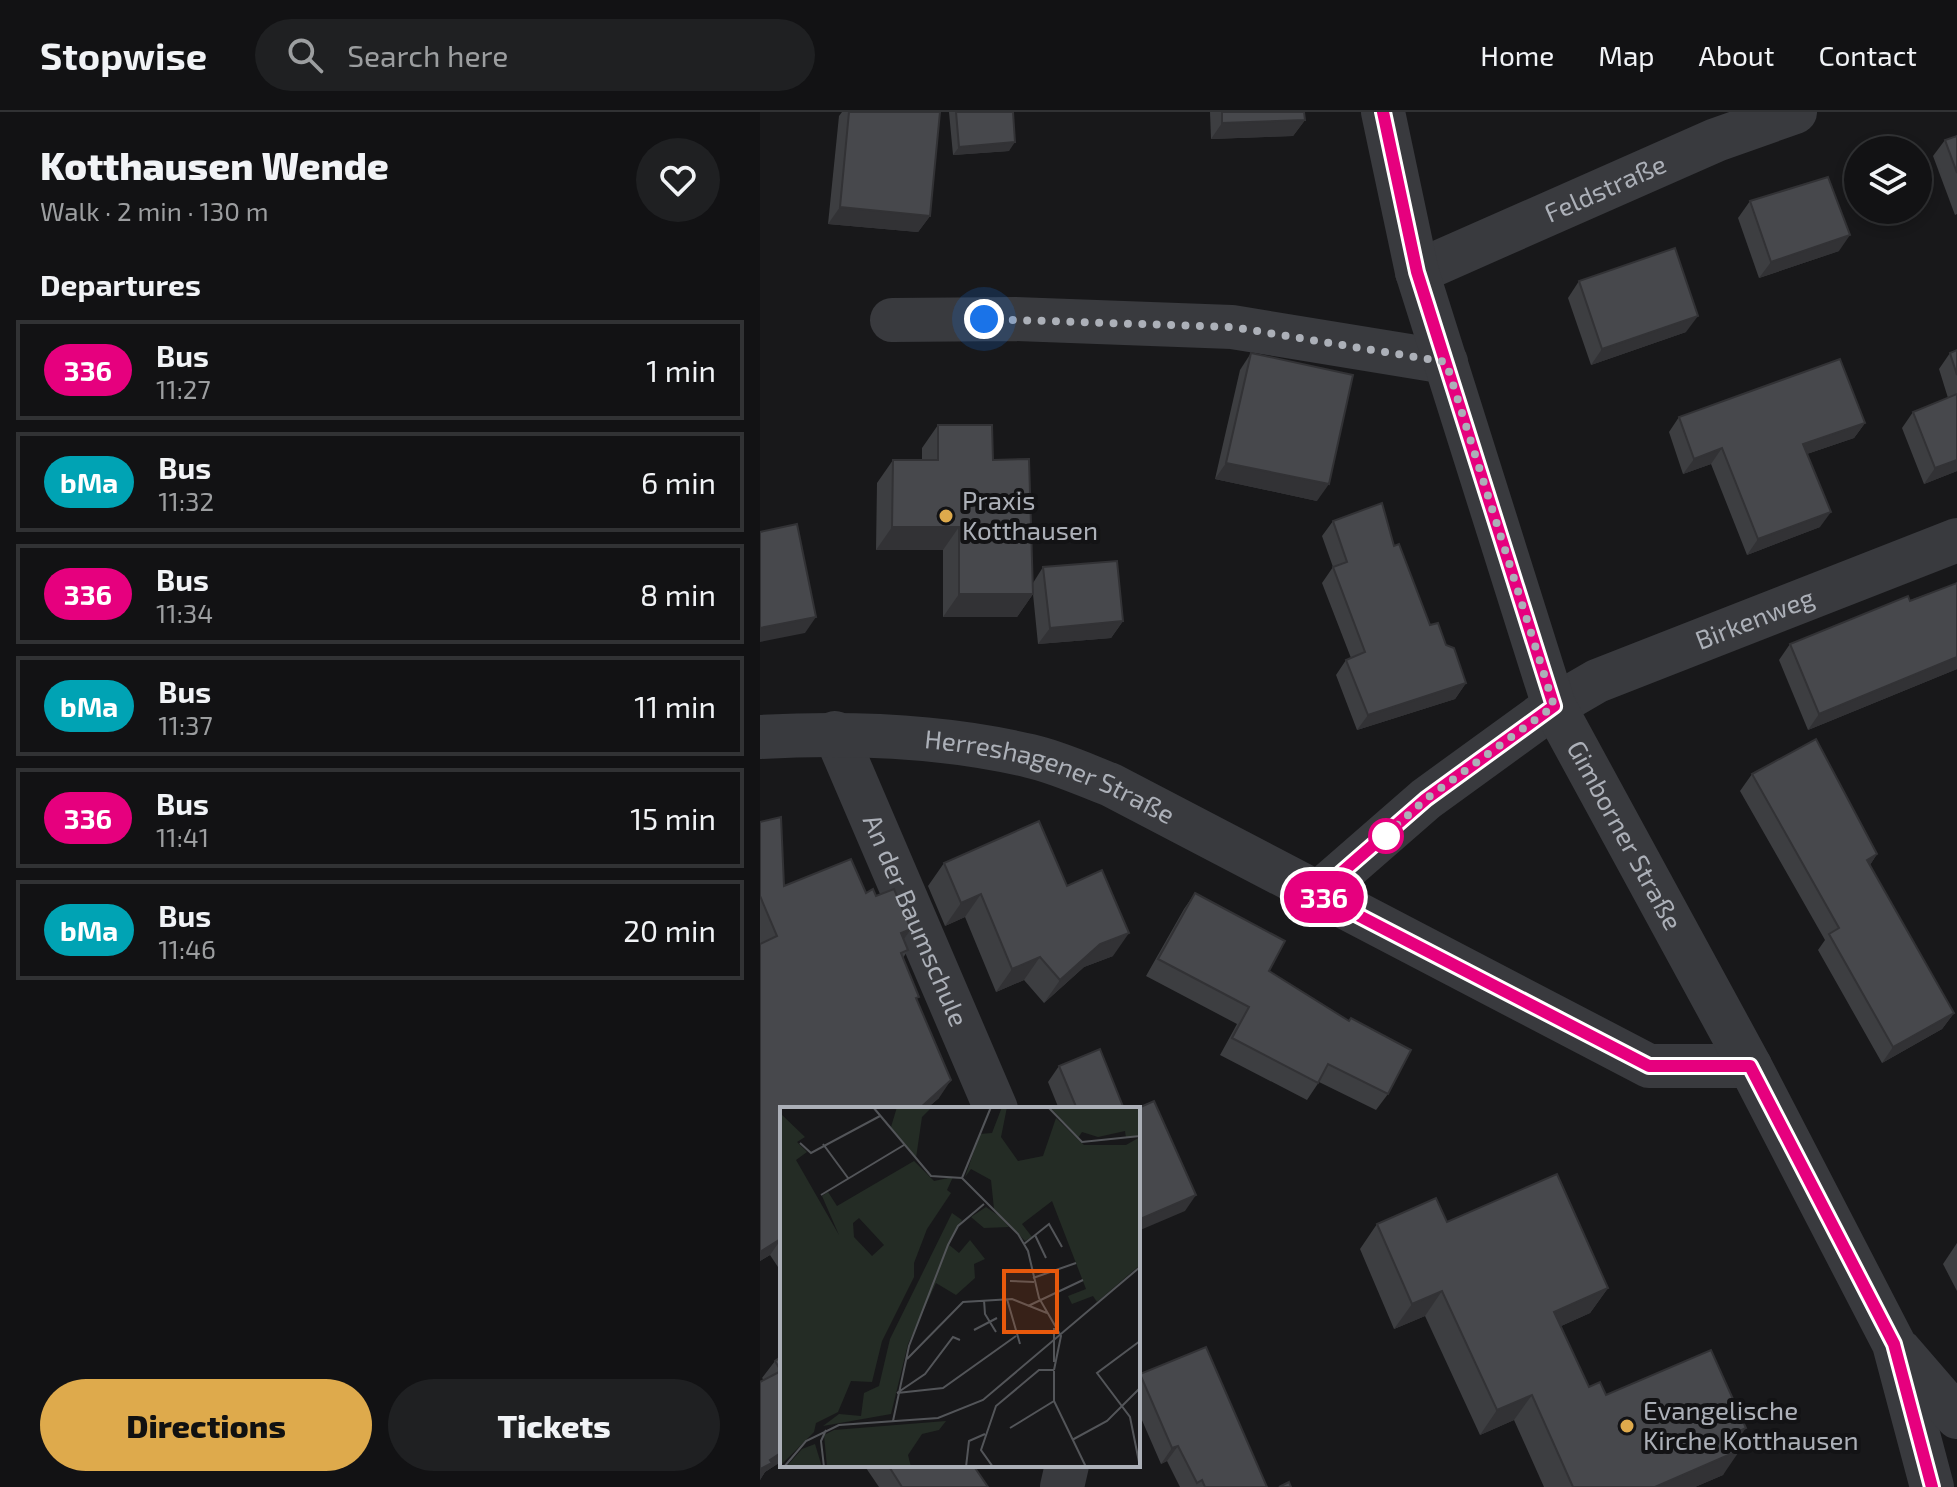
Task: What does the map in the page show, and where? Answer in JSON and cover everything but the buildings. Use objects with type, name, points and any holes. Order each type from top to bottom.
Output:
[{"type":"street","name":"Gimborner Straße","points":[[1383,112],[1417,272],[1554,706],[1750,1066],[1894,1344],[1932,1487]]},
{"type":"street","name":"Feldstraße","points":[[1417,272],[1716,140],[1795,112]]},
{"type":"street","points":[[892,320],[1015,319],[1232,327],[1446,362]]},
{"type":"street","name":"Birkenweg","points":[[1554,706],[1597,681],[1957,540]]},
{"type":"street","points":[[1317,894],[1426,799],[1554,706]]},
{"type":"street","name":"Herreshagener Straße","points":[[760,737],[835,733],[938,740],[1032,756],[1111,785],[1649,1066],[1750,1066]]},
{"type":"street","name":"An der Baumschule","points":[[835,733],[995,1107]]},
{"type":"street","name":"Gimborner Straße","points":[[1894,1344],[1957,1417]]},
{"type":"street","points":[[1062,1487],[1067,1467]]},
{"type":"bus line","name":"336","points":[[1383,112],[1417,272],[1554,706],[1426,799],[1317,894],[1649,1066],[1750,1066],[1894,1344],[1932,1487]]},
{"type":"place","name":"Praxis Kotthausen","points":[[946,516]]},
{"type":"place","name":"Evangelische Kirche Kotthausen","points":[[1627,1426]]},
{"type":"route","points":[[984,319],[1232,327],[1446,362],[1554,706],[1426,799],[1376,844],[1386,836]]}]
